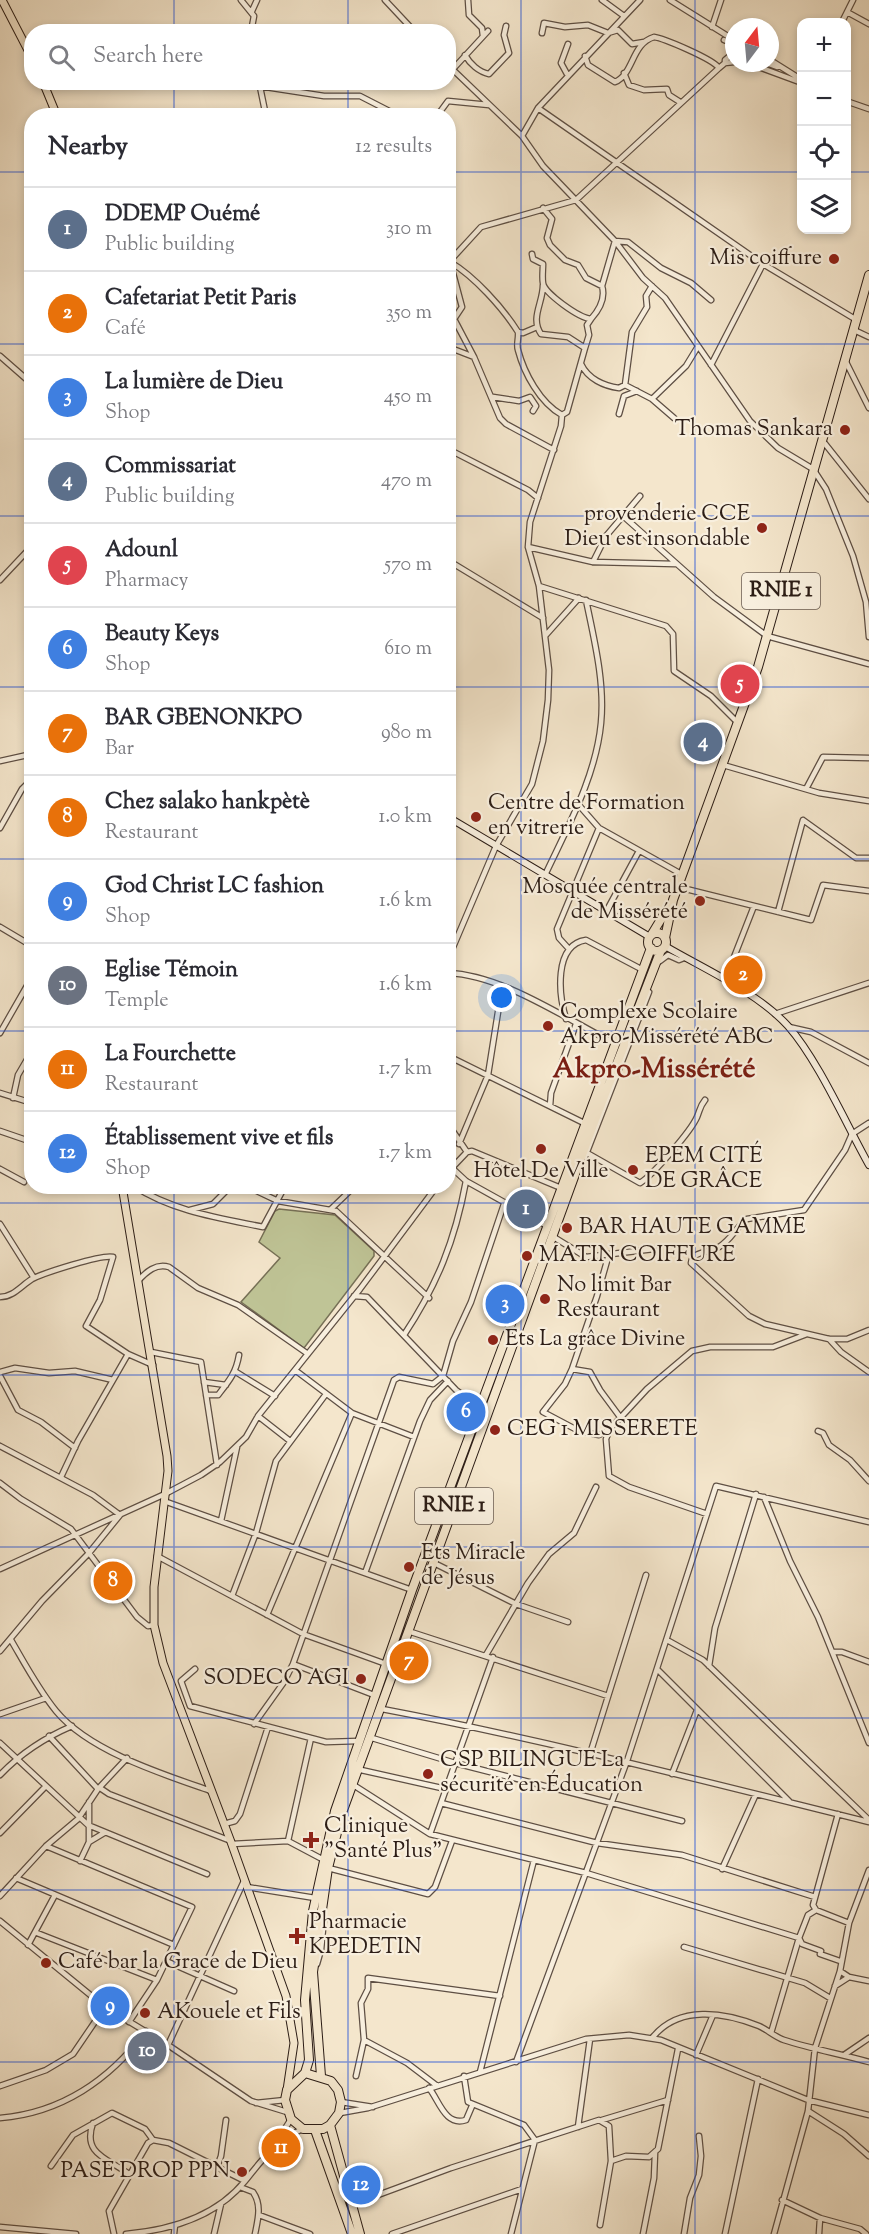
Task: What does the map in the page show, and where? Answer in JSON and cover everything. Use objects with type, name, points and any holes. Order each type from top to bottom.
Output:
[{"type":"highway","name":"RNIE 1","points":[[304,2074],[309,2050],[305,2010],[315,1898],[322,1859],[340,1792],[561,1188],[575,1162],[664,945],[673,900],[738,723],[767,636],[869,277]]},
{"type":"highway","name":"RNIE 1","points":[[651,936],[673,900]]},
{"type":"highway","points":[[659,933],[664,945],[651,948],[651,936],[659,933]]},
{"type":"highway","name":"RNIE 1","points":[[321,2076],[313,1972],[325,1888],[342,1813],[553,1238],[584,1123],[641,969],[651,948]]},
{"type":"highway","points":[[290,2012],[297,2013],[305,2010]]},
{"type":"highway","points":[[304,2074],[321,2076],[331,2081],[338,2090],[341,2102],[339,2113],[330,2125],[315,2130],[303,2128],[289,2116],[285,2100],[287,2090],[304,2074]]},
{"type":"highway","points":[[330,2125],[360,2234]]},
{"type":"highway","points":[[315,2130],[351,2234]]},
{"type":"main road","points":[[2,0],[24,43]]},
{"type":"main road","points":[[46,90],[54,108]]},
{"type":"main road","points":[[456,822],[651,936]]},
{"type":"main road","points":[[664,945],[725,980],[775,1014],[789,1027],[818,1072],[869,1165]]},
{"type":"main road","points":[[123,1194],[167,1456],[165,1497],[153,1598],[154,1625],[163,1663],[232,1843],[290,2012],[294,2043],[287,2090]]},
{"type":"main road","points":[[292,2056],[294,2068],[304,2074]]},
{"type":"street","points":[[241,0],[252,11],[254,16],[252,24]]},
{"type":"street","points":[[252,11],[257,0]]},
{"type":"street","points":[[385,0],[408,24]]},
{"type":"street","points":[[468,0],[469,15],[482,28],[483,36]]},
{"type":"street","points":[[602,0],[624,16]]},
{"type":"street","points":[[522,136],[537,108],[640,0]]},
{"type":"street","points":[[670,0],[725,36]]},
{"type":"street","points":[[712,27],[721,0]]},
{"type":"street","points":[[844,18],[853,0]]},
{"type":"street","points":[[847,12],[869,24]]},
{"type":"street","points":[[542,33],[544,23],[570,28],[588,26],[608,33],[618,30],[632,44],[654,37],[666,40],[668,45],[701,55],[715,63],[718,68]]},
{"type":"street","points":[[465,55],[469,63],[481,72],[489,74],[509,53],[504,35],[506,26]]},
{"type":"street","points":[[456,63],[488,31]]},
{"type":"street","points":[[585,56],[588,65],[609,81],[618,81],[634,53],[644,42]]},
{"type":"street","points":[[567,74],[561,63],[568,44]]},
{"type":"street","points":[[456,254],[481,227],[576,200],[725,63]]},
{"type":"street","points":[[779,66],[797,78]]},
{"type":"street","points":[[456,72],[522,136],[543,166],[615,241],[680,317],[698,348],[750,421],[783,452],[813,469],[826,489],[853,556],[866,602],[869,637]]},
{"type":"street","points":[[774,72],[797,80]]},
{"type":"street","points":[[624,73],[629,85],[644,90],[666,90],[669,95],[680,102]]},
{"type":"street","points":[[260,90],[264,108]]},
{"type":"street","points":[[292,90],[324,96],[360,96],[383,108]]},
{"type":"street","points":[[443,108],[448,101],[491,106]]},
{"type":"street","points":[[851,103],[869,109]]},
{"type":"street","points":[[537,108],[763,264],[855,320]]},
{"type":"street","points":[[543,208],[552,219],[547,238],[550,245],[566,260],[578,265],[586,278],[602,286]]},
{"type":"street","points":[[456,940],[496,846],[532,784],[543,741],[549,700],[539,586],[528,547],[530,522],[554,450],[562,415],[567,412],[589,335],[587,325],[600,308],[603,296],[602,286],[615,241]]},
{"type":"street","points":[[615,241],[628,242],[661,268],[691,283],[711,300]]},
{"type":"street","points":[[532,254],[533,259],[543,264],[542,298],[536,318],[537,327],[541,334],[568,337],[585,348]]},
{"type":"street","points":[[711,365],[763,264]]},
{"type":"street","points":[[456,267],[470,276],[495,300],[518,332],[518,352],[525,371],[545,402],[562,415]]},
{"type":"street","points":[[543,285],[548,293],[578,315],[591,318]]},
{"type":"street","points":[[625,385],[632,332],[647,307],[646,296],[652,286]]},
{"type":"street","points":[[456,287],[462,307],[456,316]]},
{"type":"street","points":[[456,323],[493,397],[502,421],[554,450]]},
{"type":"street","points":[[518,332],[523,333],[537,327]]},
{"type":"street","points":[[854,330],[869,337]]},
{"type":"street","points":[[652,399],[686,366],[698,348]]},
{"type":"street","points":[[456,350],[474,357]]},
{"type":"street","points":[[0,356],[24,377]]},
{"type":"street","points":[[846,360],[869,408]]},
{"type":"street","points":[[581,363],[586,372],[601,384],[619,388],[625,385]]},
{"type":"street","points":[[625,385],[652,399],[674,418]]},
{"type":"street","points":[[619,414],[624,396],[637,391]]},
{"type":"street","points":[[493,397],[519,401],[530,398],[536,406],[533,411]]},
{"type":"street","points":[[822,440],[869,499]]},
{"type":"street","points":[[456,453],[533,492],[538,498]]},
{"type":"street","points":[[593,562],[606,536],[640,496]]},
{"type":"street","points":[[622,515],[675,564],[767,636],[869,664]]},
{"type":"street","points":[[528,547],[593,562],[675,564]]},
{"type":"street","points":[[0,580],[24,554]]},
{"type":"street","points":[[456,565],[543,618]]},
{"type":"street","points":[[539,586],[666,626],[673,634],[675,672],[711,696],[738,723]]},
{"type":"street","points":[[545,636],[579,598]]},
{"type":"street","points":[[546,873],[592,768],[602,714],[597,651],[586,600]]},
{"type":"street","points":[[0,761],[24,756]]},
{"type":"street","points":[[806,789],[823,757],[869,758]]},
{"type":"street","points":[[723,765],[806,789],[869,801]]},
{"type":"street","points":[[0,828],[24,787]]},
{"type":"street","points":[[578,803],[599,828],[683,874]]},
{"type":"street","points":[[778,912],[802,820],[856,858],[869,858]]},
{"type":"street","points":[[569,949],[559,938],[556,929],[599,828]]},
{"type":"street","points":[[606,910],[639,851]]},
{"type":"street","points":[[678,887],[811,920],[823,885],[869,891]]},
{"type":"street","points":[[725,980],[754,906]]},
{"type":"street","points":[[1,930],[24,942]]},
{"type":"street","points":[[566,1019],[561,991],[562,970],[569,949],[579,941],[586,939],[641,969]]},
{"type":"street","points":[[313,1972],[321,1950],[332,1869],[355,1786],[553,1238],[660,961],[668,955],[679,960],[684,958]]},
{"type":"street","points":[[456,974],[467,975],[502,987],[614,1043]]},
{"type":"street","points":[[775,1014],[869,983]]},
{"type":"street","points":[[459,1144],[488,1075],[502,987]]},
{"type":"street","points":[[0,1033],[24,991]]},
{"type":"street","points":[[549,1106],[551,1093],[576,1024]]},
{"type":"street","points":[[789,1027],[811,1032],[869,1064]]},
{"type":"street","points":[[456,1060],[584,1123]]},
{"type":"street","points":[[13,1098],[18,1075],[24,1065]]},
{"type":"street","points":[[0,1093],[24,1101]]},
{"type":"street","points":[[587,1154],[640,1183],[652,1174],[697,1118],[698,1108],[705,1100]]},
{"type":"street","points":[[869,1123],[852,1134],[845,1150],[804,1210],[747,1219],[732,1238],[716,1249],[694,1255],[691,1259],[691,1263],[749,1316],[765,1324],[829,1339],[847,1339],[869,1330]]},
{"type":"street","points":[[0,1131],[24,1139]]},
{"type":"street","points":[[0,1139],[7,1134]]},
{"type":"street","points":[[456,1139],[467,1152],[498,1161],[561,1188]]},
{"type":"street","points":[[456,1164],[467,1152]]},
{"type":"street","points":[[0,1169],[24,1182]]},
{"type":"street","points":[[456,1174],[504,1204],[547,1226]]},
{"type":"street","points":[[404,1335],[429,1298],[450,1246],[466,1182]]},
{"type":"street","points":[[150,1194],[167,1203],[190,1210],[263,1227],[281,1194]]},
{"type":"street","points":[[190,1210],[213,1204],[223,1194]]},
{"type":"street","points":[[263,1194],[278,1201],[331,1209],[366,1237],[429,1298]]},
{"type":"street","points":[[331,1209],[347,1194]]},
{"type":"street","points":[[0,1569],[165,1497],[217,1465],[246,1437],[258,1416],[365,1282],[430,1194]]},
{"type":"street","points":[[254,1724],[284,1682],[292,1664],[396,1378],[432,1384],[443,1376],[453,1341],[471,1302],[504,1204]]},
{"type":"street","points":[[0,1224],[34,1278]]},
{"type":"street","points":[[553,1238],[586,1257],[654,1249]]},
{"type":"street","points":[[609,1254],[572,1369],[544,1414],[591,1435],[599,1435],[610,1429]]},
{"type":"street","points":[[0,1297],[7,1297],[34,1278],[90,1259],[113,1257],[100,1300],[86,1326],[128,1354],[153,1365]]},
{"type":"street","points":[[138,1281],[150,1270],[164,1265],[169,1267],[198,1288],[221,1296],[249,1312],[308,1354]]},
{"type":"street","points":[[365,1282],[367,1297],[448,1381],[480,1407]]},
{"type":"street","points":[[354,1296],[367,1297]]},
{"type":"street","points":[[707,1514],[629,1487],[609,1476],[606,1439],[610,1429],[647,1389],[692,1351],[710,1347],[773,1347],[807,1334]]},
{"type":"street","points":[[829,1339],[841,1352],[869,1372]]},
{"type":"street","points":[[151,1352],[201,1362],[217,1465]]},
{"type":"street","points":[[61,1478],[75,1448],[128,1354]]},
{"type":"street","points":[[206,1395],[218,1395],[236,1372],[238,1355]]},
{"type":"street","points":[[75,1448],[41,1422],[18,1410],[0,1374],[15,1368],[50,1373],[75,1371],[113,1380]]},
{"type":"street","points":[[572,1369],[590,1372],[620,1417]]},
{"type":"street","points":[[295,1370],[352,1413],[414,1437]]},
{"type":"street","points":[[236,1372],[275,1396]]},
{"type":"street","points":[[365,1573],[414,1437],[430,1400],[448,1381]]},
{"type":"street","points":[[204,1382],[226,1385]]},
{"type":"street","points":[[232,1596],[256,1533],[276,1461],[326,1394]]},
{"type":"street","points":[[267,1615],[352,1413]]},
{"type":"street","points":[[258,1416],[290,1441]]},
{"type":"street","points":[[818,1431],[823,1433],[827,1442],[854,1464],[869,1481]]},
{"type":"street","points":[[0,1446],[109,1504],[120,1515]]},
{"type":"street","points":[[221,1521],[237,1446]]},
{"type":"street","points":[[0,1483],[39,1511],[66,1525],[137,1617],[148,1626],[154,1625]]},
{"type":"street","points":[[516,2062],[627,1761],[716,1486],[869,1522]]},
{"type":"street","points":[[486,1655],[549,1554],[574,1533],[596,1487]]},
{"type":"street","points":[[709,1666],[715,1628],[756,1494]]},
{"type":"street","points":[[165,1497],[221,1521],[412,1590]]},
{"type":"street","points":[[764,1497],[833,1652],[869,1743]]},
{"type":"street","points":[[0,1652],[42,1601],[88,1553],[120,1515]]},
{"type":"street","points":[[157,1556],[303,1634],[386,1664]]},
{"type":"street","points":[[436,1564],[516,1604],[568,1622]]},
{"type":"street","points":[[590,1754],[646,1575]]},
{"type":"street","points":[[411,1632],[608,1696]]},
{"type":"street","points":[[11,1640],[46,1698],[72,1726],[127,1758],[211,1791]]},
{"type":"street","points":[[667,1640],[709,1666],[869,1821]]},
{"type":"street","points":[[833,1652],[843,1652],[869,1662]]},
{"type":"street","points":[[430,1834],[493,1657]]},
{"type":"street","points":[[292,1664],[374,1695]]},
{"type":"street","points":[[195,1669],[180,1681],[190,1706],[326,1742],[358,1741]]},
{"type":"street","points":[[657,1670],[790,1802]]},
{"type":"street","points":[[0,1714],[46,1698]]},
{"type":"street","points":[[382,1709],[469,1725],[627,1761],[869,1821]]},
{"type":"street","points":[[672,1774],[697,1710]]},
{"type":"street","points":[[0,1775],[17,1758],[49,1736],[72,1726]]},
{"type":"street","points":[[224,1824],[235,1821],[240,1814],[268,1727]]},
{"type":"street","points":[[49,1736],[99,1789],[109,1794],[232,1843],[288,1841],[322,1859]]},
{"type":"street","points":[[288,1841],[311,1738]]},
{"type":"street","points":[[372,1738],[455,1763],[682,1821]]},
{"type":"street","points":[[0,1743],[78,1819],[104,1833],[207,1874]]},
{"type":"street","points":[[0,1896],[46,1846],[78,1819],[99,1789],[127,1758]]},
{"type":"street","points":[[361,1770],[446,1789]]},
{"type":"street","points":[[0,1833],[46,1786]]},
{"type":"street","points":[[355,1786],[430,1834],[586,1872],[799,1938],[802,1944],[840,1961]]},
{"type":"street","points":[[722,1869],[756,1794]]},
{"type":"street","points":[[80,1861],[88,1842],[89,1802]]},
{"type":"street","points":[[441,1803],[597,1843],[682,1855],[815,1897]]},
{"type":"street","points":[[816,1910],[815,1897],[838,1814]]},
{"type":"street","points":[[88,1842],[104,1833]]},
{"type":"street","points":[[332,1869],[428,1894],[435,1887],[452,1841]]},
{"type":"street","points":[[46,1846],[192,1907],[157,1980],[129,2022]]},
{"type":"street","points":[[480,2072],[534,1860]]},
{"type":"street","points":[[774,2234],[808,2111],[814,2048],[840,1971],[840,1961],[849,1923],[869,1870]]},
{"type":"street","points":[[16,1878],[174,1944]]},
{"type":"street","points":[[168,2045],[199,1976],[246,1883],[315,1898]]},
{"type":"street","points":[[28,1944],[37,1933],[55,1895]]},
{"type":"street","points":[[816,1910],[849,1923]]},
{"type":"street","points":[[771,2033],[799,1938],[808,1915],[816,1910]]},
{"type":"street","points":[[0,1921],[105,2007],[256,2103],[289,2116],[274,2146],[240,2187],[221,2204],[200,2217],[175,2225],[126,2234]]},
{"type":"street","points":[[37,1933],[157,1980]]},
{"type":"street","points":[[684,1947],[789,1977],[805,1983],[830,1998]]},
{"type":"street","points":[[166,1961],[234,1991]]},
{"type":"street","points":[[840,1971],[849,1977],[869,1981]]},
{"type":"street","points":[[835,1986],[849,1977]]},
{"type":"street","points":[[356,2076],[364,2040],[361,2003],[368,1989],[368,1978],[500,1996]]},
{"type":"street","points":[[0,2086],[46,2070],[73,2054],[105,2007]]},
{"type":"street","points":[[696,2055],[713,2015]]},
{"type":"street","points":[[652,2037],[662,2027],[680,2016],[713,2015],[745,2021],[780,2039],[869,2062]]},
{"type":"street","points":[[0,2118],[34,2114],[60,2104],[116,2068],[146,2031]]},
{"type":"street","points":[[339,2113],[373,2107],[464,2076],[590,2039],[629,2035],[652,2037],[808,2100],[869,2115]]},
{"type":"street","points":[[844,2055],[869,2037]]},
{"type":"street","points":[[578,2127],[590,2039]]},
{"type":"street","points":[[364,2040],[406,2063],[436,2085]]},
{"type":"street","points":[[611,2161],[626,2156],[649,2157],[655,2153],[662,2141],[678,2049]]},
{"type":"street","points":[[464,2076],[468,2102],[472,2106],[524,2125],[535,2140]]},
{"type":"street","points":[[725,2234],[758,2079]]},
{"type":"street","points":[[429,2088],[445,2115],[452,2120],[466,2120],[472,2106]]},
{"type":"street","points":[[256,2103],[285,2100]]},
{"type":"street","points":[[351,2205],[535,2140],[668,2100]]},
{"type":"street","points":[[341,2102],[373,2107]]},
{"type":"street","points":[[808,2111],[844,2134],[869,2156]]},
{"type":"street","points":[[51,2166],[73,2135],[112,2113],[145,2129],[153,2140]]},
{"type":"street","points":[[217,2167],[221,2156],[226,2120]]},
{"type":"street","points":[[599,2121],[609,2126],[611,2161],[600,2225]]},
{"type":"street","points":[[93,2123],[88,2136],[92,2149],[129,2174]]},
{"type":"street","points":[[274,2146],[303,2128]]},
{"type":"street","points":[[684,2234],[690,2198],[699,2175],[701,2156],[699,2136]]},
{"type":"street","points":[[114,2234],[109,2211],[148,2143],[153,2140],[170,2143],[245,2181]]},
{"type":"street","points":[[511,2234],[535,2140]]},
{"type":"street","points":[[643,2234],[654,2178],[655,2153]]},
{"type":"street","points":[[240,2187],[256,2195],[259,2215],[255,2234]]},
{"type":"street","points":[[392,2234],[523,2189]]},
{"type":"street","points":[[782,2200],[820,2217],[861,2229],[866,2234]]},
{"type":"street","points":[[214,2234],[221,2204]]},
{"type":"street","points":[[259,2215],[310,2234]]},
{"type":"street","points":[[819,2234],[820,2217]]},
{"type":"street","points":[[174,2234],[175,2225]]},
{"type":"street","points":[[0,2227],[76,2234]]},
{"type":"green space","points":[[279,1209],[335,1215],[374,1251],[374,1256],[304,1348],[241,1302],[280,1258],[259,1242],[275,1211]]},
{"type":"place","name":"Mis coiffure","points":[[834,259]]},
{"type":"place","name":"Thomas Sankara","points":[[845,430]]},
{"type":"place","name":"provenderie CCE Dieu est insondable","points":[[762,528]]},
{"type":"place","name":"Adounl","points":[[740,684]]},
{"type":"place","name":"Commissariat","points":[[703,742]]},
{"type":"place","name":"Centre de Formation en vitrerie","points":[[476,817]]},
{"type":"place","name":"Mosquée centrale de Missérété","points":[[700,901]]},
{"type":"place","name":"Cafetariat Petit Paris","points":[[743,975]]},
{"type":"place","name":"Complexe Scolaire Akpro-Missérété ABC","points":[[548,1026]]},
{"type":"place","name":"Hôtel De Ville","points":[[541,1149]]},
{"type":"place","name":"EPEM CITÉ DE GRÂCE","points":[[633,1170]]},
{"type":"place","name":"DDEMP Ouémé","points":[[526,1209]]},
{"type":"place","name":"BAR HAUTE GAMME","points":[[567,1228]]},
{"type":"place","name":"MATIN COIFFURE","points":[[527,1256]]},
{"type":"place","name":"No limit Bar Restaurant","points":[[545,1299]]},
{"type":"place","name":"La lumière de Dieu","points":[[505,1304]]},
{"type":"place","name":"Ets La grâce Divine","points":[[493,1340]]},
{"type":"place","name":"Beauty Keys","points":[[466,1412]]},
{"type":"place","name":"CEG 1 MISSERETE","points":[[495,1430]]},
{"type":"place","name":"Ets Miracle de Jésus","points":[[409,1567]]},
{"type":"place","name":"Chez salako hankpètè","points":[[113,1581]]},
{"type":"place","name":"BAR GBENONKPO","points":[[409,1661]]},
{"type":"place","name":"SODECO AGI","points":[[361,1679]]},
{"type":"place","name":"CSP BILINGUE La sécurité en Éducation","points":[[428,1774]]},
{"type":"place","name":"Clinique \"Santé Plus\"","points":[[311,1840]]},
{"type":"place","name":"Pharmacie KPEDETIN","points":[[297,1936]]},
{"type":"place","name":"Café bar la Grace de Dieu","points":[[46,1963]]},
{"type":"place","name":"God Christ LC fashion","points":[[110,2006]]},
{"type":"place","name":"AKouele et Fils","points":[[145,2013]]},
{"type":"place","name":"Eglise Témoin","points":[[147,2051]]},
{"type":"place","name":"La Fourchette","points":[[281,2148]]},
{"type":"place","name":"PASE DROP PPN","points":[[242,2172]]},
{"type":"place","name":"Établissement vive et fils","points":[[361,2185]]},
{"type":"district","name":"Akpro-Missérété","points":[[654,1070]]}]
